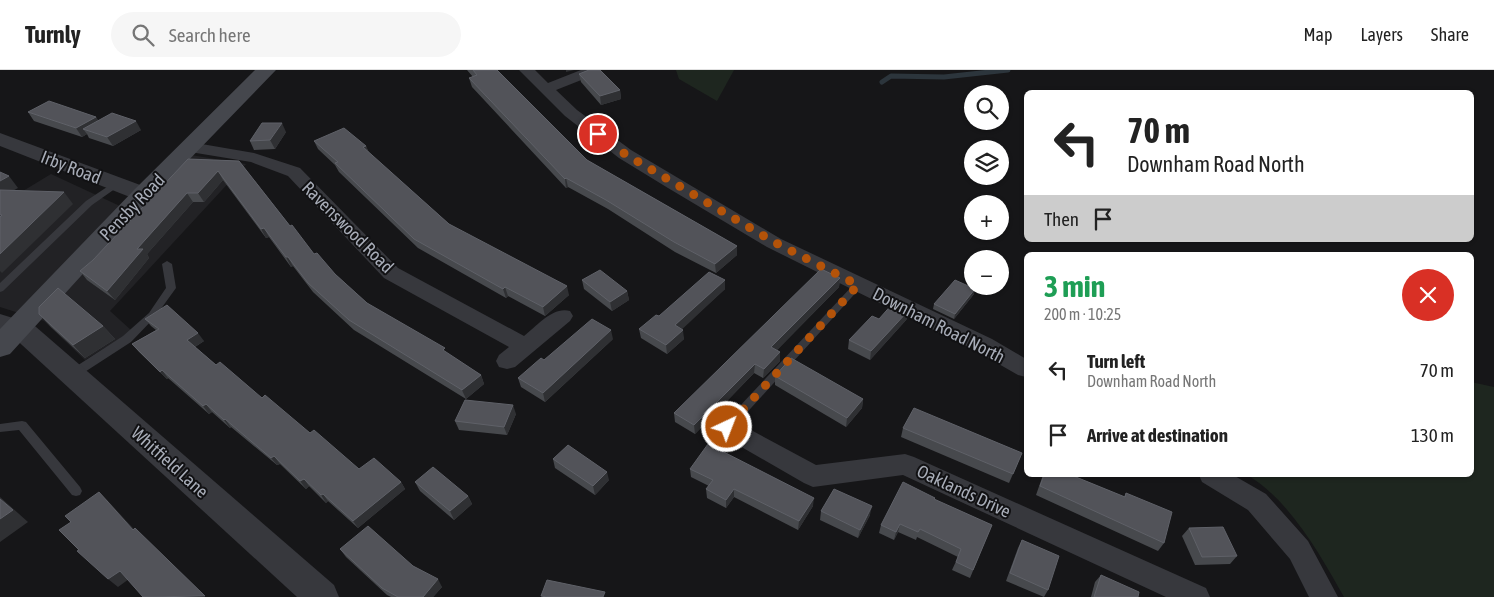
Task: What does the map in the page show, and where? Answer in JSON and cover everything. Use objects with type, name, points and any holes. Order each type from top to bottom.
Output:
[{"type":"main road","name":"Pensby Road","points":[[6,332],[266,70]]},
{"type":"street","name":"Downham Road North","points":[[526,70],[571,113],[625,154],[774,242],[984,346],[1024,368]]},
{"type":"street","points":[[546,89],[594,70]]},
{"type":"street","name":"Irby Road","points":[[0,139],[143,194]]},
{"type":"street","name":"Ravenswood Road","points":[[190,148],[254,158],[294,172],[391,273],[525,346]]},
{"type":"street","points":[[506,361],[563,316]]},
{"type":"street","name":"Whitfield Lane","points":[[6,332],[72,374],[322,597]]},
{"type":"street","name":"Oaklands Drive","points":[[727,427],[813,476],[905,464],[1196,597]]},
{"type":"street","points":[[1215,477],[1257,502],[1299,550],[1324,597]]},
{"type":"lane","points":[[0,289],[89,203],[116,184]]},
{"type":"lane","points":[[72,374],[127,339],[152,315],[171,288],[167,264]]},
{"type":"lane","points":[[727,427],[858,285]]},
{"type":"lane","points":[[0,428],[22,425],[76,491]]},
{"type":"shaded area","points":[[676,70],[734,70],[717,101],[679,79]]},
{"type":"shaded area","points":[[191,155],[246,164],[110,311],[132,331],[85,360],[44,321],[0,307],[0,205],[51,174],[135,213]]},
{"type":"shaded area","points":[[1474,383],[1494,387],[1494,597],[1344,597],[1303,530],[1277,498],[1250,477],[1474,477]]},
{"type":"building","points":[[473,70],[497,70],[587,160],[737,246],[715,264],[674,242],[606,200],[565,179],[469,78],[477,75]]},
{"type":"building","points":[[589,70],[600,70],[620,90],[600,96],[579,74]]},
{"type":"building","points":[[49,101],[96,117],[76,128],[28,112]]},
{"type":"building","points":[[112,113],[136,121],[107,137],[83,129]]},
{"type":"building","points":[[262,123],[282,123],[270,140],[250,141]]},
{"type":"building","points":[[344,128],[366,146],[363,147],[449,224],[567,286],[543,307],[505,287],[503,289],[414,239],[335,163],[338,162],[314,141]]},
{"type":"building","points":[[188,159],[239,161],[314,254],[317,253],[335,274],[367,303],[445,348],[443,350],[481,375],[462,390],[349,320],[308,283],[264,228],[261,229],[218,171],[198,193],[187,193],[137,249],[143,249],[107,291],[80,271],[93,260]]},
{"type":"building","points":[[0,172],[9,176],[0,181]]},
{"type":"building","points":[[0,190],[64,192],[0,254],[0,217],[2,215],[0,215]]},
{"type":"building","points":[[821,269],[840,278],[771,347],[780,352],[764,369],[755,364],[694,425],[674,413]]},
{"type":"building","points":[[600,270],[627,291],[610,302],[582,280]]},
{"type":"building","points":[[709,272],[725,280],[675,325],[683,330],[666,345],[639,329],[656,315],[659,316]]},
{"type":"building","points":[[955,280],[964,284],[964,295],[970,295],[955,314],[934,304]]},
{"type":"building","points":[[58,288],[103,326],[73,345],[39,314],[39,307]]},
{"type":"building","points":[[894,302],[909,310],[871,351],[849,340],[872,316],[879,319]]},
{"type":"building","points":[[167,305],[198,333],[187,340],[216,365],[220,362],[262,398],[265,395],[310,433],[314,430],[359,469],[374,458],[401,482],[353,521],[304,479],[300,481],[274,456],[271,458],[206,404],[203,406],[162,370],[160,372],[132,344],[159,329],[145,319]]},
{"type":"building","points":[[592,319],[611,330],[543,393],[518,378],[541,358],[544,360]]},
{"type":"building","points":[[791,358],[863,399],[847,418],[775,376]]},
{"type":"building","points":[[465,400],[513,405],[504,427],[455,421]]},
{"type":"building","points":[[914,408],[1022,453],[1013,474],[903,428]]},
{"type":"building","points":[[708,444],[814,498],[799,521],[734,489],[726,500],[706,489],[713,480],[690,469]]},
{"type":"building","points":[[568,445],[607,472],[593,486],[553,459]]},
{"type":"building","points":[[433,467],[468,496],[450,511],[415,482]]},
{"type":"building","points":[[1043,477],[1076,477],[1125,497],[1126,493],[1172,512],[1164,543],[1040,486]]},
{"type":"building","points":[[903,482],[934,499],[992,525],[973,570],[956,562],[961,549],[920,529],[918,532],[900,524],[896,532],[881,525]]},
{"type":"building","points":[[834,489],[872,506],[860,530],[821,511]]},
{"type":"building","points":[[99,492],[133,530],[135,528],[205,596],[143,597],[120,571],[108,579],[77,551],[79,550],[59,530],[71,522],[65,516]]},
{"type":"building","points":[[0,499],[13,510],[0,519]]},
{"type":"building","points":[[368,526],[413,566],[438,579],[423,597],[398,597],[382,588],[340,549]]},
{"type":"building","points":[[1223,527],[1237,556],[1202,557],[1189,528]]},
{"type":"building","points":[[1022,540],[1059,556],[1048,590],[1010,573]]},
{"type":"building","points":[[1101,575],[1139,592],[1138,597],[1094,597]]},
{"type":"building","points":[[547,580],[605,592],[603,597],[541,596]]},
{"type":"waterway","points":[[882,82],[891,76],[944,77],[1008,70]]},
{"type":"route","points":[[598,134],[625,154],[674,184],[774,242],[858,285],[727,427]]}]
